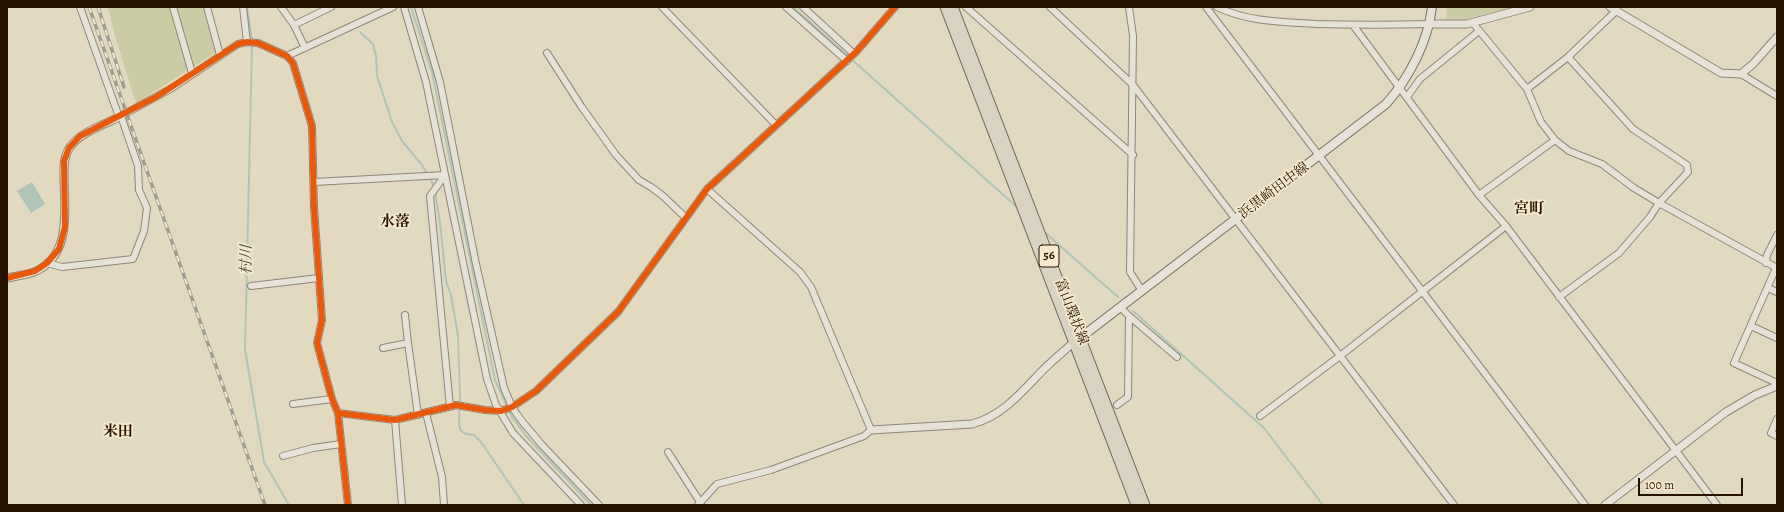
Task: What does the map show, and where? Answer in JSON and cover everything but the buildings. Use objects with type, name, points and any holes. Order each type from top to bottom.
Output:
[{"type":"main road","name":"富山環状線","points":[[945,7],[1077,340],[1145,505]]},
{"type":"main road","name":"富山環状線","points":[[953,7],[1077,340],[1136,505]]},
{"type":"main road","name":"浜黒崎田中線","points":[[1077,340],[1121,308],[1386,104],[1400,88],[1416,58],[1429,24],[1432,7]]},
{"type":"street","points":[[47,263],[62,268],[134,259],[144,231],[147,208],[139,190],[138,166],[80,7]]},
{"type":"street","points":[[173,7],[192,73]]},
{"type":"street","points":[[207,7],[220,55]]},
{"type":"street","points":[[243,7],[248,42]]},
{"type":"street","points":[[281,7],[294,25],[305,48]]},
{"type":"street","points":[[294,25],[331,7]]},
{"type":"street","points":[[287,56],[379,10],[393,7]]},
{"type":"street","points":[[404,7],[426,82],[487,379],[496,405],[513,433],[581,505]]},
{"type":"street","points":[[418,7],[440,82],[498,366],[504,388],[512,407],[542,445],[599,505]]},
{"type":"street","points":[[662,7],[776,124]]},
{"type":"street","points":[[786,7],[847,61]]},
{"type":"street","points":[[803,7],[854,54]]},
{"type":"street","points":[[338,413],[395,420],[456,405],[501,411],[512,407],[536,391],[618,312],[707,189],[776,124],[847,61],[896,7]]},
{"type":"street","points":[[966,7],[1133,155]]},
{"type":"street","points":[[1050,7],[1133,85],[1454,505]]},
{"type":"street","points":[[1128,7],[1133,36],[1133,155],[1130,272],[1142,291]]},
{"type":"street","points":[[1206,7],[1585,505]]},
{"type":"street","points":[[1218,7],[1232,14],[1260,20],[1353,25],[1473,23],[1530,7]]},
{"type":"street","points":[[1527,89],[1568,57],[1614,9],[1721,73],[1740,74],[1777,96]]},
{"type":"street","points":[[1473,23],[1527,89],[1541,122],[1556,140],[1569,151],[1602,164],[1634,188],[1659,203],[1777,268],[1734,362],[1777,383]]},
{"type":"street","points":[[1353,25],[1479,194],[1506,226],[1717,505]]},
{"type":"street","points":[[1407,97],[1420,79],[1479,31]]},
{"type":"street","points":[[1740,74],[1753,64],[1777,37]]},
{"type":"street","points":[[7,278],[34,271],[47,263],[59,249],[65,227],[64,161],[69,148],[80,136],[120,117],[172,88],[192,73],[238,44],[248,42],[257,43],[287,56],[294,68],[312,126],[322,320],[317,343],[332,399],[338,413],[348,505]]},
{"type":"street","points":[[547,53],[581,106],[616,155],[639,180],[663,196],[686,218]]},
{"type":"street","points":[[1559,297],[1619,253],[1650,217],[1659,203],[1688,172],[1687,165],[1633,128],[1568,57]]},
{"type":"street","points":[[1479,194],[1556,140]]},
{"type":"street","points":[[314,182],[445,175]]},
{"type":"street","points":[[445,175],[430,196],[450,407]]},
{"type":"street","points":[[707,189],[800,272],[807,282],[872,430]]},
{"type":"street","points":[[1260,416],[1340,356],[1506,226]]},
{"type":"street","points":[[1766,263],[1767,255],[1777,235]]},
{"type":"street","points":[[251,286],[319,278]]},
{"type":"street","points":[[1768,288],[1777,292]]},
{"type":"street","points":[[1121,308],[1177,357]]},
{"type":"street","points":[[404,315],[418,415]]},
{"type":"street","points":[[1117,405],[1128,397],[1129,316]]},
{"type":"street","points":[[1751,326],[1777,338]]},
{"type":"street","points":[[668,452],[699,503],[717,484],[771,470],[864,436],[872,430],[972,424],[982,422],[1008,406],[1077,340]]},
{"type":"street","points":[[383,348],[408,343]]},
{"type":"street","points":[[1605,505],[1726,412],[1755,395],[1777,386]]},
{"type":"street","points":[[292,404],[332,399]]},
{"type":"street","points":[[426,413],[442,477],[444,505]]},
{"type":"street","points":[[1777,419],[1771,433],[1777,436]]},
{"type":"street","points":[[395,420],[402,505]]},
{"type":"street","points":[[283,456],[313,448],[342,444]]},
{"type":"street","points":[[1130,490],[1131,505]]},
{"type":"green space","points":[[108,7],[205,7],[217,52],[136,103],[115,36]]},
{"type":"green space","points":[[1447,7],[1514,7],[1466,19],[1446,19]]},
{"type":"shaded area","points":[[32,182],[45,204],[31,213],[17,191]]},
{"type":"waterway","name":"村川","points":[[247,7],[252,40]]},
{"type":"waterway","points":[[411,7],[432,72],[495,380],[512,417],[527,437],[591,505]]},
{"type":"waterway","points":[[793,7],[1018,208]]},
{"type":"waterway","points":[[360,32],[373,44],[376,56],[377,76],[392,122],[402,141],[422,165],[434,187]]},
{"type":"waterway","name":"村川","points":[[252,45],[245,349],[264,462],[289,505]]},
{"type":"waterway","points":[[435,192],[440,222],[446,281],[451,295],[458,336],[460,394],[459,425],[461,431],[466,434],[474,435],[481,442],[524,505]]},
{"type":"waterway","points":[[1042,230],[1118,297]]},
{"type":"waterway","points":[[1133,311],[1264,428],[1323,505]]},
{"type":"railway","points":[[89,7],[265,505]]},
{"type":"railway","points":[[98,7],[124,87]]},
{"type":"cycle path","points":[[338,413],[395,420],[456,405],[501,411],[512,407],[536,391],[618,312],[707,189],[857,51],[895,7]]},
{"type":"cycle path","points":[[7,278],[35,271],[47,263],[59,249],[65,227],[64,161],[69,148],[80,136],[156,97],[238,44],[247,42],[258,43],[287,56],[293,63],[312,126],[314,207],[322,320],[317,343],[332,399],[338,413],[348,505]]},
{"type":"district","name":"宮町","points":[[1529,209]]},
{"type":"district","name":"水落","points":[[395,222]]},
{"type":"district","name":"米田","points":[[118,432]]}]
